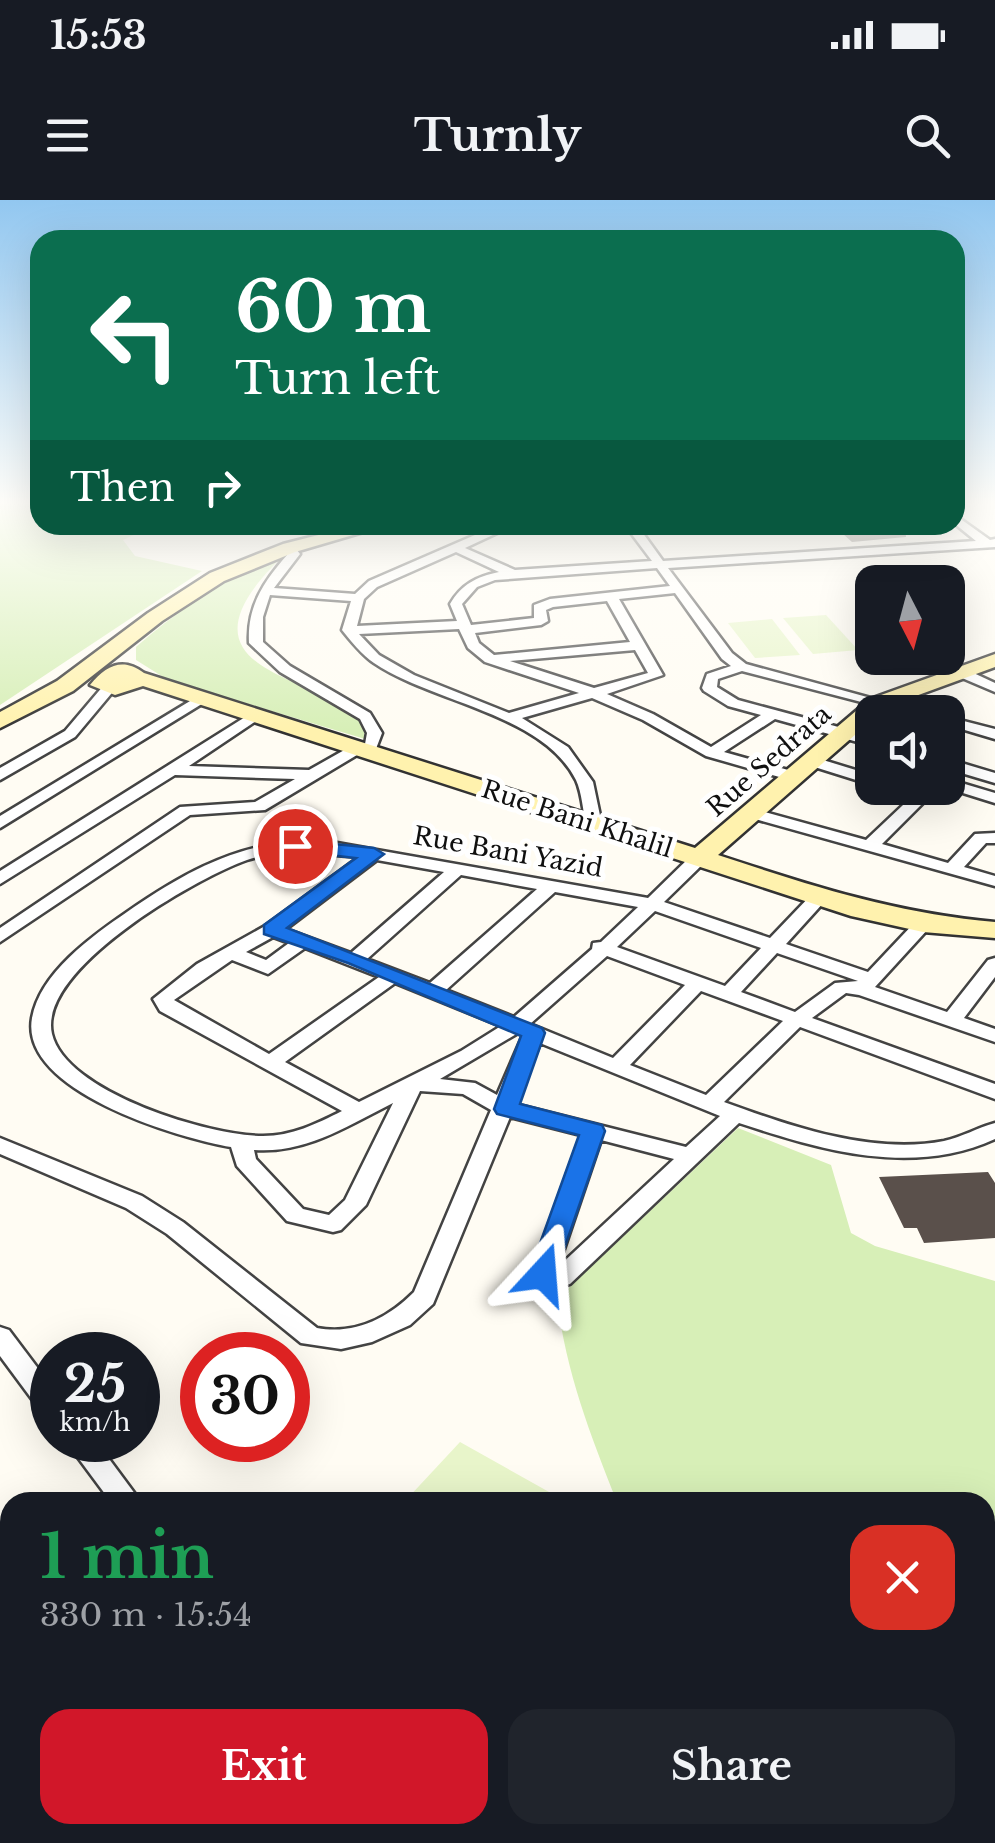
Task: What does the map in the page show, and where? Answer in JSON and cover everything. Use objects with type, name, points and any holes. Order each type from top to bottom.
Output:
[{"type":"street","points":[[0,712],[96,678],[203,578]]},
{"type":"street","points":[[0,775],[70,734],[96,678],[123,640],[216,578]]},
{"type":"street","points":[[0,936],[186,810],[259,807],[308,775],[364,749],[376,738],[374,725],[365,716],[286,669],[256,643],[256,613],[275,578]]},
{"type":"street","points":[[385,578],[358,598],[348,630],[356,643],[388,666],[507,718],[560,746],[572,759],[594,803],[594,825]]},
{"type":"street","points":[[500,578],[467,587],[456,604],[473,645],[490,659],[592,692],[711,753],[855,777]]},
{"type":"street","points":[[556,578],[569,600]]},
{"type":"street","points":[[673,578],[727,656],[741,667],[855,698]]},
{"type":"street","points":[[348,630],[541,621],[542,604],[680,589]]},
{"type":"street","points":[[265,590],[358,598]]},
{"type":"street","points":[[507,718],[656,675],[611,596]]},
{"type":"street","points":[[0,721],[96,678],[122,654],[123,640]]},
{"type":"street","points":[[490,659],[640,645]]},
{"type":"street","name":"Rue Sedrata","points":[[965,670],[995,660]]},
{"type":"street","points":[[741,667],[712,678],[709,688],[733,703],[855,736]]},
{"type":"street","points":[[965,674],[995,688]]},
{"type":"street","name":"Rue Sedrata","points":[[901,695],[952,675]]},
{"type":"street","name":"Rue Bani Khalil","points":[[96,678],[163,686],[819,897],[924,924],[995,930]]},
{"type":"street","points":[[0,823],[200,699]]},
{"type":"street","points":[[711,753],[773,714]]},
{"type":"street","points":[[0,878],[255,717]]},
{"type":"street","name":"Rue Sedrata","points":[[525,1029],[600,947],[855,722]]},
{"type":"street","points":[[965,726],[995,734]]},
{"type":"street","points":[[965,769],[995,778]]},
{"type":"street","points":[[168,770],[308,775]]},
{"type":"street","points":[[965,781],[995,778]]},
{"type":"street","points":[[965,788],[995,798]]},
{"type":"street","points":[[870,846],[912,805]]},
{"type":"street","points":[[750,813],[995,881]]},
{"type":"street","points":[[954,868],[980,838],[993,835]]},
{"type":"street","name":"Rue Bani Yazid","points":[[241,1142],[157,1119],[83,1084],[46,1044],[40,1024],[58,980],[76,962],[158,903],[217,866],[295,846],[374,854],[652,904],[772,946],[995,1036]]},
{"type":"street","points":[[358,1111],[163,1002],[164,995],[229,952],[272,930],[374,854]]},
{"type":"street","points":[[355,959],[459,868]]},
{"type":"street","points":[[433,991],[553,884]]},
{"type":"street","points":[[727,996],[819,897]]},
{"type":"street","points":[[709,1104],[796,1021],[837,988],[867,984],[924,924]]},
{"type":"street","points":[[272,930],[355,959],[709,1104],[806,1136],[896,1152],[968,1144],[995,1130]]},
{"type":"street","points":[[229,952],[268,968],[303,941]]},
{"type":"street","points":[[600,947],[995,1092]]},
{"type":"street","points":[[951,1021],[995,964]]},
{"type":"street","points":[[270,1062],[394,976]]},
{"type":"street","points":[[616,1066],[697,984]]},
{"type":"street","points":[[413,1084],[354,1206],[334,1224],[295,1215],[245,1160],[241,1142],[299,1138],[525,1029]]},
{"type":"street","points":[[0,1145],[134,1202],[174,1228],[310,1336],[342,1341],[402,1316],[424,1297],[506,1109],[525,1029]]},
{"type":"street","points":[[413,1084],[468,1088],[506,1109],[692,1156]]},
{"type":"street","points":[[593,1131],[543,1274],[546,1278],[560,1278],[736,1113]]},
{"type":"street","points":[[0,1338],[30,1377]]},
{"type":"street","points":[[96,1462],[119,1492]]},
{"type":"green space","points":[[0,578],[192,578],[0,705]]},
{"type":"green space","points":[[234,578],[265,578],[247,599],[238,631],[248,654],[272,672],[333,700],[356,717],[365,739],[168,680],[136,660],[136,647]]},
{"type":"green space","points":[[826,615],[855,650],[813,654],[783,618]]},
{"type":"green space","points":[[772,619],[800,655],[755,658],[728,623]]},
{"type":"green space","points":[[738,1128],[831,1165],[851,1233],[875,1246],[995,1281],[995,1492],[613,1492],[573,1377],[557,1299]]},
{"type":"green space","points":[[460,1442],[549,1492],[413,1492]]},
{"type":"building","points":[[988,1172],[995,1183],[995,1238],[924,1243],[917,1228],[904,1228],[879,1177]]},
{"type":"route","points":[[295,846],[374,854],[272,930],[355,959],[534,1033],[506,1109],[593,1131],[543,1274]]}]
